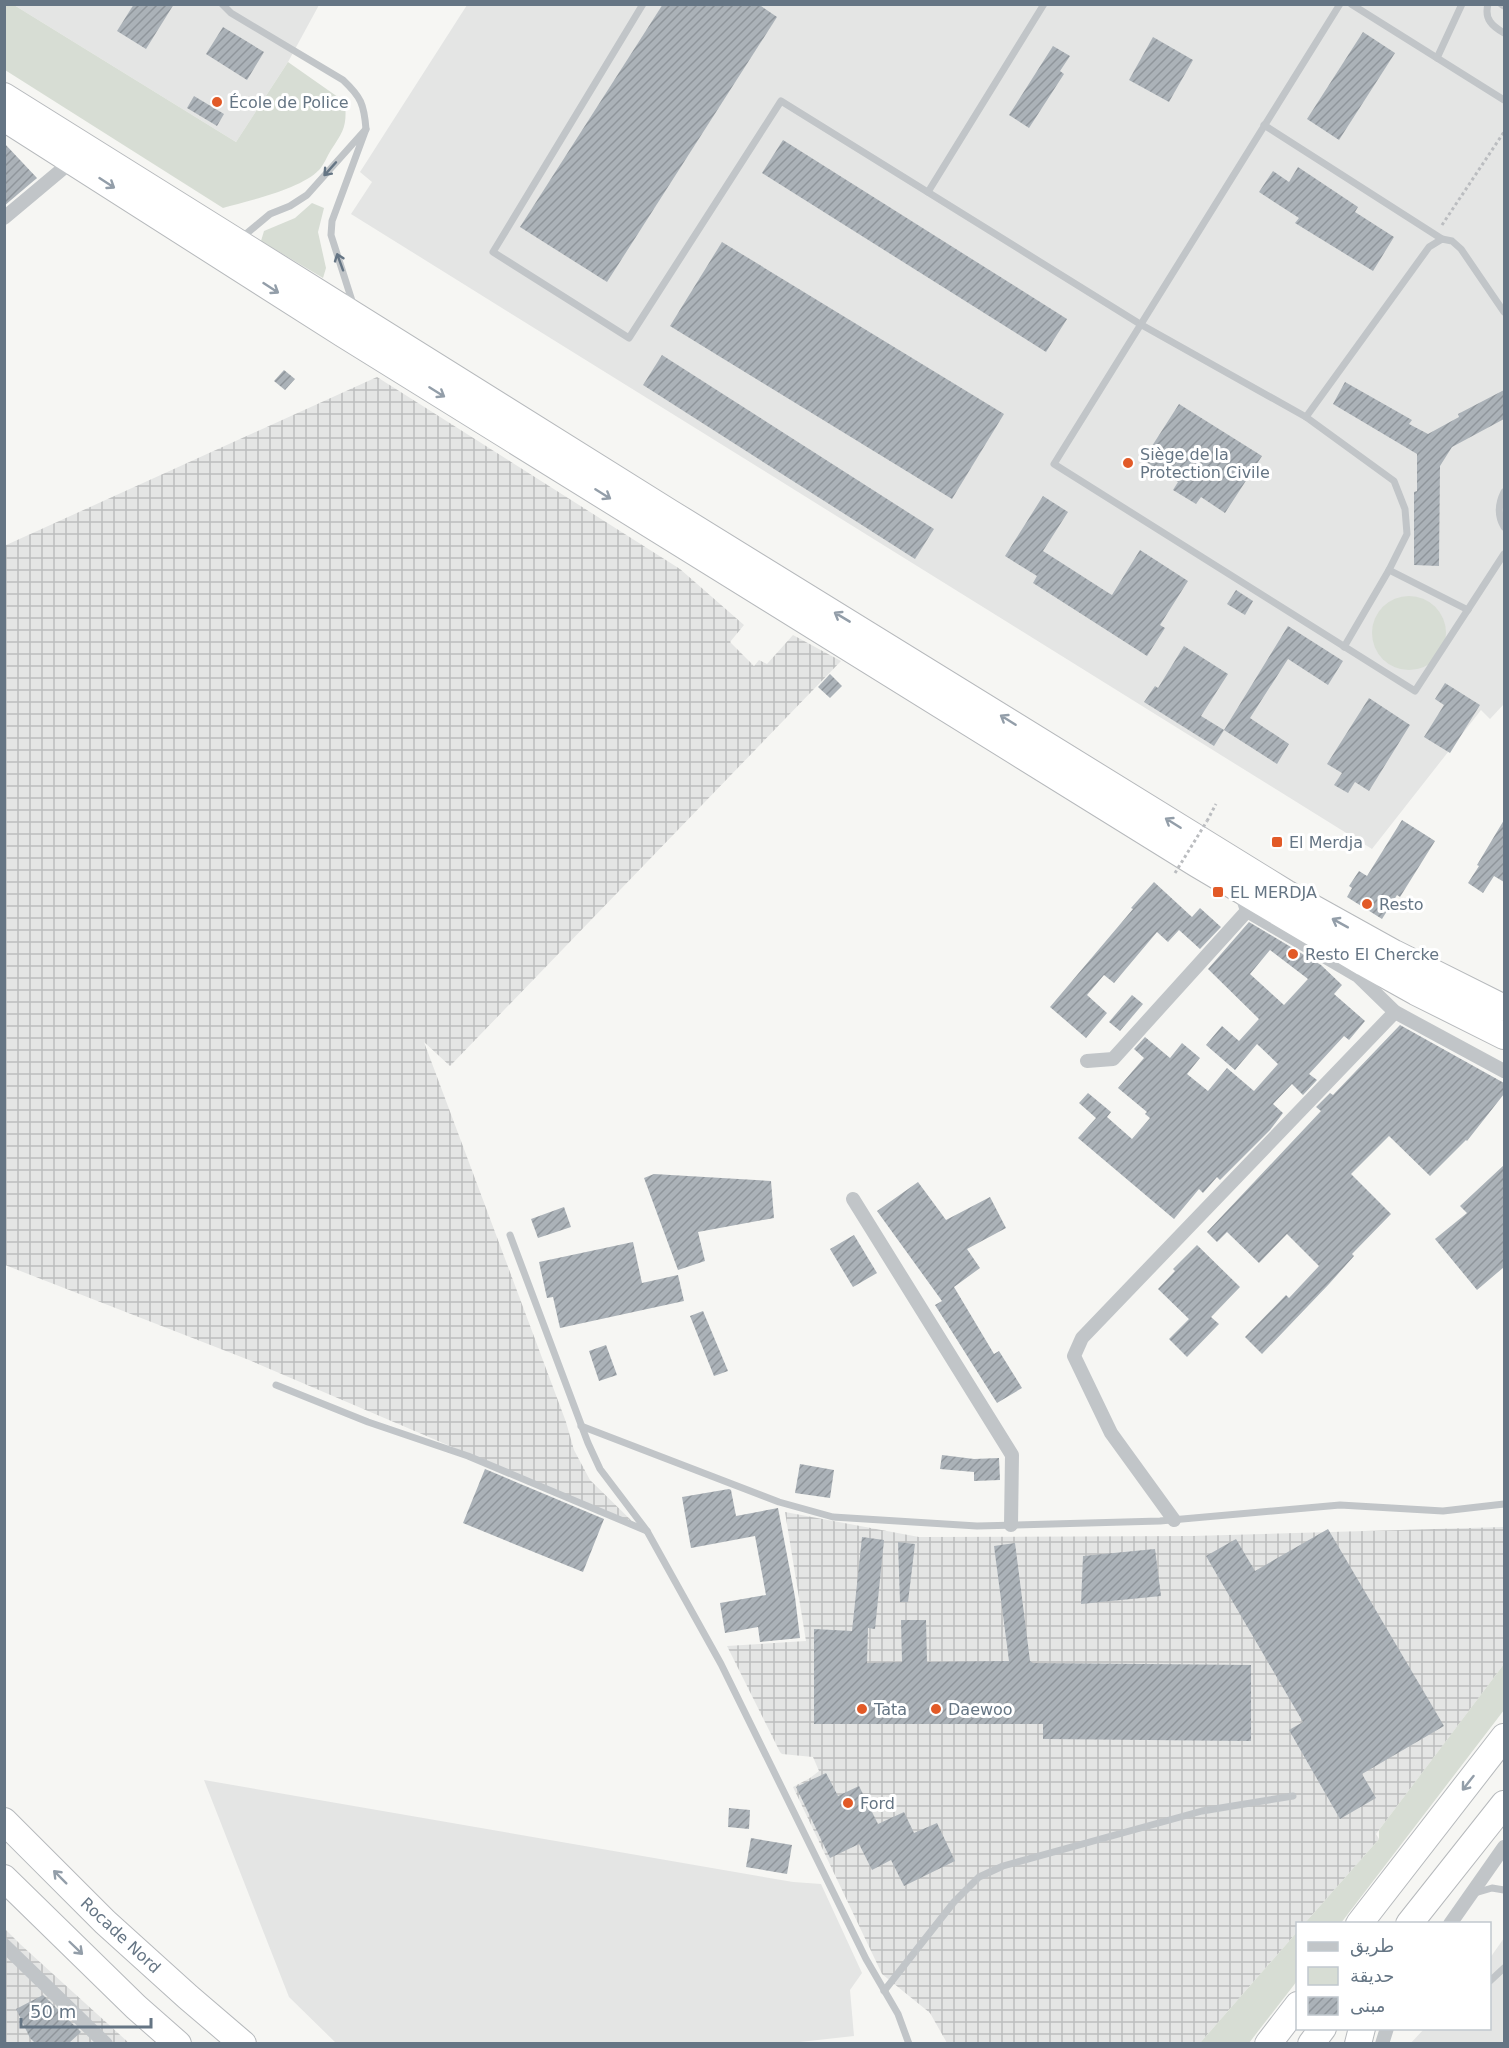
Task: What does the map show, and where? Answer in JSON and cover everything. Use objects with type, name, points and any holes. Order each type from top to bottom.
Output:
[{"type":"highway","points":[[4,96],[231,250],[373,352],[1243,900],[1504,1036]]},
{"type":"highway","points":[[4,118],[72,161],[358,318],[1286,893],[1375,943],[1504,1008]]},
{"type":"highway","points":[[1443,978],[1504,994]]},
{"type":"highway","points":[[1360,1922],[1504,1737]]},
{"type":"highway","points":[[1410,1922],[1504,1804]]},
{"type":"highway","name":"Rocade Nord","points":[[4,1821],[105,1922],[243,2043]]},
{"type":"highway","points":[[1418,1922],[1447,1877]]},
{"type":"highway","points":[[4,1878],[136,2007],[178,2043]]},
{"type":"highway","points":[[1268,2043],[1296,2008]]},
{"type":"highway","points":[[1311,2043],[1321,2030]]},
{"type":"street","points":[[4,218],[72,161]]},
{"type":"street","points":[[1087,1061],[1113,1059],[1243,900],[1358,976],[1395,1012],[1504,1071]]},
{"type":"street","points":[[1174,1520],[1111,1433],[1074,1356],[1082,1338],[1395,1012]]},
{"type":"street","points":[[853,1199],[1012,1455],[1011,1525]]},
{"type":"street","points":[[1451,1922],[1504,1847]]},
{"type":"street","points":[[4,1945],[106,2043]]},
{"type":"lane","points":[[222,4],[231,13],[343,80],[357,93],[364,107],[366,129],[332,221],[331,235],[358,318]]},
{"type":"lane","points":[[643,4],[493,252],[629,338],[781,101],[1140,324],[1306,417],[1394,481],[1405,509],[1407,534],[1389,570],[1344,647]]},
{"type":"lane","points":[[928,192],[1044,4]]},
{"type":"lane","points":[[1340,4],[1054,464],[1415,691],[1504,554]]},
{"type":"lane","points":[[1351,4],[1504,100]]},
{"type":"lane","points":[[1437,58],[1462,4]]},
{"type":"lane","points":[[1488,4],[1486,13],[1488,20],[1504,33]]},
{"type":"lane","points":[[1264,125],[1442,239],[1452,241],[1461,249],[1504,312]]},
{"type":"lane","points":[[231,250],[270,214],[290,206],[307,195],[366,129]]},
{"type":"lane","points":[[1306,417],[1429,248],[1442,239]]},
{"type":"lane","points":[[1504,492],[1499,509],[1504,527]]},
{"type":"lane","points":[[1389,570],[1468,610]]},
{"type":"lane","points":[[510,1236],[581,1426],[600,1469],[647,1530],[721,1664],[866,1959],[898,2014],[909,2043]]},
{"type":"lane","points":[[276,1385],[368,1422],[468,1456],[647,1530]]},
{"type":"lane","points":[[581,1426],[779,1502],[833,1517],[977,1526],[1174,1520],[1340,1505],[1443,1511],[1504,1504]]},
{"type":"lane","points":[[884,1991],[954,1902],[979,1877],[1003,1866],[1202,1811],[1293,1796]]},
{"type":"lane","points":[[1470,1895],[1492,1888],[1504,1890]]},
{"type":"lane","points":[[1491,1980],[1504,1968]]},
{"type":"path","points":[[1442,239],[1442,223],[1504,132]]},
{"type":"path","points":[[1175,873],[1216,804]]},
{"type":"shaded area","name":"École de Police","points":[[14,5],[319,5],[288,62],[236,142]]},
{"type":"shaded area","name":"Siège de la Protection Civile","points":[[467,5],[1504,5],[1504,704],[1490,719],[1481,710],[1372,849],[351,214],[372,182],[360,172]]},
{"type":"shaded area","points":[[377,377],[680,569],[744,625],[730,642],[754,666],[759,660],[767,664],[793,635],[841,661],[450,1066],[424,1042],[566,1422],[574,1450],[590,1480],[637,1526],[249,1360],[5,1265],[4,546]]},
{"type":"shaded area","points":[[785,1512],[919,1537],[1192,1536],[1504,1527],[1504,1664],[1376,1834],[1379,1839],[1306,1922],[1296,1922],[1296,1933],[1200,2043],[947,2043],[930,2013],[882,1974],[793,1787],[819,1771],[813,1757],[780,1752],[727,1646],[806,1641]]},
{"type":"shaded area","points":[[204,1780],[793,1882],[821,1884],[862,1973],[850,1990],[854,2036],[782,2044],[336,2043],[289,1997]]},
{"type":"shaded area","points":[[4,1928],[20,1944],[129,2043],[5,2043]]},
{"type":"shaded area","points":[[1504,1938],[1504,2043],[1410,2044],[1423,2030],[1491,2030],[1491,1957]]},
{"type":"green space","points":[[4,5],[14,5],[236,142],[288,62],[345,102],[344,128],[322,166],[311,177],[274,194],[223,208],[5,70]]},
{"type":"green space","points":[[312,203],[324,208],[318,232],[326,268],[323,278],[261,241],[264,231],[295,218]]},
{"type":"green space","points":[[1402,596],[1416,596],[1430,602],[1440,612],[1446,626],[1444,647],[1430,664],[1416,670],[1402,670],[1388,664],[1378,654],[1372,640],[1372,626],[1378,612],[1388,602]]},
{"type":"green space","points":[[1504,1664],[1504,1710],[1342,1922],[1306,1922],[1379,1839],[1379,1830]]},
{"type":"green space","points":[[1296,1933],[1296,1982],[1249,2043],[1200,2043]]},
{"type":"building","points":[[134,4],[174,4],[146,49],[117,31]]},
{"type":"building","points":[[663,4],[758,4],[777,17],[607,282],[520,227]]},
{"type":"building","points":[[223,27],[264,52],[247,80],[206,54]]},
{"type":"building","points":[[1363,32],[1395,53],[1339,140],[1307,119]]},
{"type":"building","points":[[1153,37],[1193,60],[1169,102],[1129,80]]},
{"type":"building","points":[[1053,46],[1070,56],[1060,71],[1064,74],[1029,128],[1009,115]]},
{"type":"building","points":[[194,96],[224,114],[217,126],[187,108]]},
{"type":"building","points":[[783,140],[1067,319],[1046,352],[762,173]]},
{"type":"building","points":[[4,143],[37,178],[4,206]]},
{"type":"building","points":[[1298,167],[1358,207],[1355,212],[1394,237],[1373,271],[1295,223],[1299,218],[1259,192],[1273,171],[1289,182]]},
{"type":"building","points":[[722,242],[1004,414],[952,499],[670,326]]},
{"type":"building","points":[[662,355],[934,529],[915,559],[643,385]]},
{"type":"building","points":[[284,370],[295,379],[285,390],[274,381]]},
{"type":"building","points":[[1345,382],[1412,420],[1409,424],[1428,434],[1459,417],[1458,414],[1504,390],[1504,419],[1452,447],[1440,466],[1439,566],[1414,565],[1414,492],[1417,491],[1417,454],[1333,404]]},
{"type":"building","points":[[1179,404],[1262,456],[1225,513],[1201,497],[1196,504],[1173,490],[1178,482],[1143,460]]},
{"type":"building","points":[[1043,496],[1068,512],[1043,551],[1112,595],[1140,550],[1188,581],[1160,625],[1165,628],[1147,656],[1033,583],[1037,576],[1005,556]]},
{"type":"building","points":[[1236,590],[1253,601],[1245,615],[1227,604]]},
{"type":"building","points":[[1288,626],[1343,661],[1328,685],[1288,659],[1250,718],[1289,744],[1277,764],[1224,730]]},
{"type":"building","points":[[1184,646],[1228,674],[1201,716],[1224,730],[1214,746],[1144,702],[1155,686],[1158,688]]},
{"type":"building","points":[[830,674],[842,686],[830,698],[818,687]]},
{"type":"building","points":[[1445,683],[1480,705],[1450,753],[1424,737],[1444,705],[1435,699]]},
{"type":"building","points":[[1369,698],[1410,725],[1369,791],[1355,782],[1348,793],[1334,785],[1342,773],[1327,764]]},
{"type":"building","points":[[1402,820],[1435,841],[1400,897],[1397,895],[1382,919],[1347,897],[1352,888],[1349,886],[1359,871],[1367,876]]},
{"type":"building","points":[[1504,820],[1504,882],[1494,876],[1483,893],[1468,883]]},
{"type":"building","points":[[1154,882],[1192,917],[1200,908],[1221,927],[1200,949],[1179,930],[1168,942],[1157,932],[1114,983],[1104,975],[1087,995],[1107,1013],[1086,1038],[1050,1007]]},
{"type":"building","points":[[1249,922],[1321,965],[1342,985],[1334,994],[1365,1021],[1349,1040],[1344,1036],[1309,1074],[1317,1080],[1303,1095],[1292,1084],[1273,1104],[1283,1113],[1270,1130],[1220,1180],[1217,1177],[1203,1193],[1199,1189],[1174,1219],[1078,1138],[1096,1118],[1079,1103],[1088,1093],[1111,1112],[1107,1117],[1132,1139],[1150,1118],[1145,1114],[1147,1112],[1118,1088],[1144,1058],[1134,1049],[1145,1037],[1170,1058],[1182,1043],[1200,1058],[1187,1074],[1208,1091],[1227,1068],[1254,1091],[1278,1064],[1257,1044],[1235,1070],[1206,1045],[1222,1026],[1239,1041],[1259,1019],[1208,969]],"holes":[[[1270,950],[1308,979],[1284,1005],[1250,974]]]},
{"type":"building","points":[[1132,995],[1143,1004],[1120,1031],[1109,1022]]},
{"type":"building","points":[[1400,1025],[1504,1083],[1504,1094],[1467,1141],[1430,1176],[1389,1136],[1351,1174],[1391,1214],[1352,1254],[1354,1256],[1329,1284],[1262,1354],[1245,1337],[1286,1295],[1289,1298],[1319,1266],[1287,1234],[1259,1263],[1227,1232],[1217,1242],[1207,1232],[1321,1111],[1316,1107],[1330,1093],[1333,1095]]},
{"type":"building","points":[[1504,1165],[1504,1267],[1477,1290],[1435,1239],[1467,1213],[1460,1206]]},
{"type":"building","points":[[654,1174],[771,1181],[774,1218],[698,1232],[705,1261],[678,1270],[644,1178]]},
{"type":"building","points":[[918,1182],[946,1220],[990,1197],[1006,1228],[967,1249],[980,1268],[954,1287],[994,1354],[999,1351],[1022,1388],[997,1403],[935,1305],[942,1301],[877,1211]]},
{"type":"building","points":[[564,1207],[571,1227],[538,1238],[531,1219]]},
{"type":"building","points":[[854,1235],[877,1273],[853,1287],[830,1249]]},
{"type":"building","points":[[633,1242],[642,1283],[678,1275],[684,1301],[560,1328],[553,1297],[547,1298],[539,1262]]},
{"type":"building","points":[[1197,1245],[1240,1287],[1211,1317],[1219,1324],[1187,1357],[1169,1339],[1189,1319],[1158,1289],[1175,1271],[1173,1269]]},
{"type":"building","points":[[703,1311],[728,1371],[714,1376],[690,1316]]},
{"type":"building","points":[[606,1345],[617,1375],[599,1381],[589,1351]]},
{"type":"building","points":[[942,1455],[974,1459],[999,1458],[1000,1480],[974,1481],[974,1472],[940,1469]]},
{"type":"building","points":[[800,1464],[834,1470],[830,1498],[795,1493]]},
{"type":"building","points":[[485,1469],[604,1519],[583,1572],[463,1523]]},
{"type":"building","points":[[729,1489],[736,1516],[778,1508],[795,1597],[800,1638],[760,1642],[758,1627],[725,1633],[720,1603],[766,1595],[755,1536],[691,1548],[682,1497]]},
{"type":"building","points":[[1328,1529],[1444,1726],[1362,1774],[1376,1798],[1340,1819],[1289,1730],[1303,1722],[1206,1556],[1236,1539],[1255,1571]]},
{"type":"building","points":[[862,1537],[884,1540],[875,1629],[868,1628],[867,1663],[902,1662],[901,1620],[926,1620],[927,1662],[1009,1661],[994,1546],[1015,1543],[1030,1661],[1033,1663],[1251,1665],[1251,1741],[1043,1739],[1043,1724],[814,1724],[814,1629],[852,1631]]},
{"type":"building","points":[[898,1542],[915,1544],[908,1602],[900,1602]]},
{"type":"building","points":[[1155,1549],[1161,1596],[1081,1604],[1083,1556]]},
{"type":"building","points":[[826,1773],[838,1796],[859,1786],[878,1824],[904,1812],[914,1833],[937,1823],[955,1861],[904,1886],[891,1860],[872,1870],[859,1844],[830,1858],[796,1787]]},
{"type":"building","points":[[729,1808],[750,1810],[749,1829],[728,1827]]},
{"type":"building","points":[[751,1838],[792,1845],[787,1874],[746,1867]]},
{"type":"building","points":[[43,1995],[81,2032],[69,2043],[35,2043],[30,2038],[16,2009]]},
{"type":"place","name":"École de Police","points":[[217,102]]},
{"type":"place","name":"Siège de la Protection Civile","points":[[1128,463]]},
{"type":"place","name":"El Merdja","points":[[1277,842]]},
{"type":"place","name":"EL MERDJA","points":[[1218,892]]},
{"type":"place","name":"Resto","points":[[1367,904]]},
{"type":"place","name":"Resto El Chercke","points":[[1293,954]]},
{"type":"place","name":"Tata","points":[[862,1709]]},
{"type":"place","name":"Daewoo","points":[[936,1709]]},
{"type":"place","name":"Ford","points":[[848,1803]]}]
